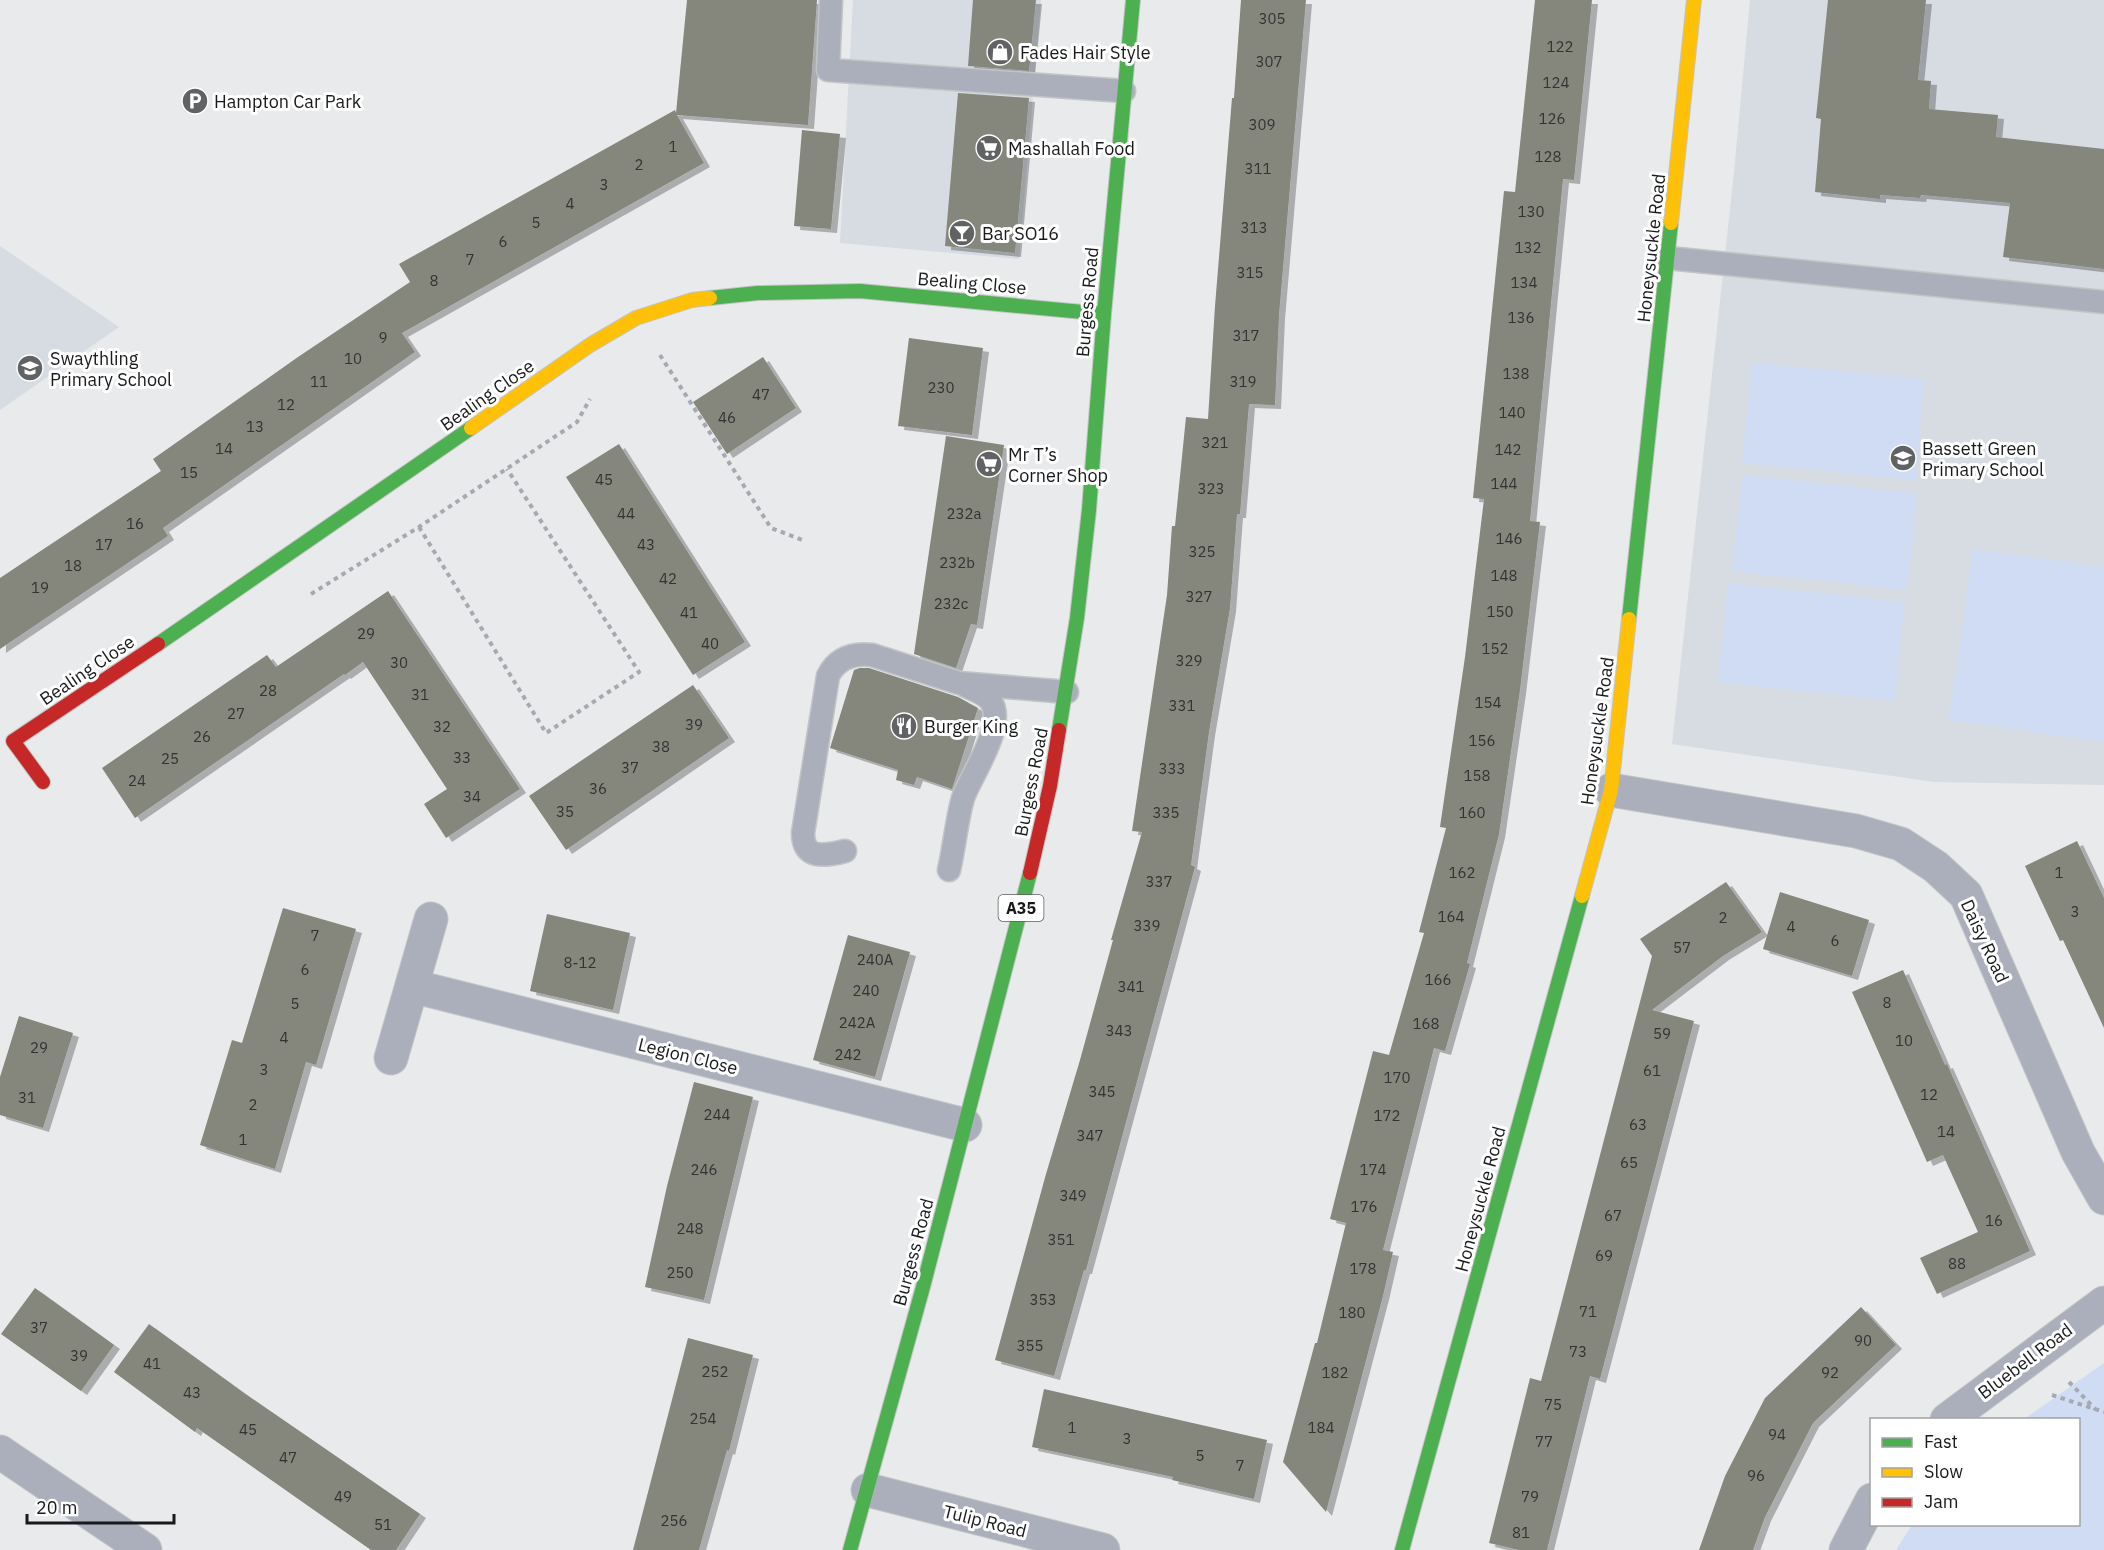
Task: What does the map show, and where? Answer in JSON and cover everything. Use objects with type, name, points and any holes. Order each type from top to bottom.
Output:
[{"type":"street","name":"Burgess Road","points":[[850,1550],[923,1287],[1050,786],[1077,618],[1089,510],[1104,314],[1133,0]]},
{"type":"street","name":"Honeysuckle Road","points":[[1402,1550],[1611,790],[1694,0]]},
{"type":"street","name":"Bealing Close","points":[[43,782],[13,741],[236,591],[590,345],[636,318],[692,300],[758,293],[860,291],[1104,314]]},
{"type":"street","name":"Daisy Road","points":[[1611,790],[1856,831],[1901,844],[1936,867],[1966,895],[2078,1152],[2104,1198]]},
{"type":"street","points":[[391,1058],[431,919]]},
{"type":"street","name":"Legion Close","points":[[412,987],[964,1125]]},
{"type":"street","name":"Bluebell Road","points":[[1948,1418],[2104,1302]]},
{"type":"street","points":[[0,1452],[145,1550]]},
{"type":"street","name":"Tulip Road","points":[[868,1490],[1103,1550]]},
{"type":"street","points":[[1846,1550],[1870,1504]]},
{"type":"lane","points":[[831,0],[828,70],[1124,91]]},
{"type":"lane","points":[[1668,258],[2104,302]]},
{"type":"lane","points":[[845,851],[831,855],[807,850],[803,843],[802,833],[826,685],[832,668],[849,656],[872,655],[959,683],[983,694],[990,700],[993,707],[991,739],[963,799],[949,870]]},
{"type":"lane","points":[[959,683],[1066,692]]},
{"type":"path","points":[[636,318],[771,528],[805,541]]},
{"type":"path","points":[[419,527],[546,733],[630,678],[639,672],[507,469]]},
{"type":"shaded area","points":[[853,0],[1041,0],[1019,259],[840,243]]},
{"type":"shaded area","name":"Bassett Green Primary School","points":[[1750,0],[2104,0],[2104,785],[1934,782],[1672,744],[1734,172]]},
{"type":"shaded area","name":"Swaythling Primary School","points":[[0,246],[119,327],[0,410]]},
{"type":"shaded area","points":[[1752,363],[1925,379],[1915,480],[1742,463]]},
{"type":"shaded area","points":[[1742,475],[1917,493],[1907,590],[1732,571]]},
{"type":"shaded area","points":[[1973,549],[2104,567],[2104,742],[1949,720]]},
{"type":"shaded area","points":[[1728,583],[1905,602],[1894,701],[1718,682]]},
{"type":"shaded area","points":[[2104,1363],[2104,1550],[1896,1550],[1911,1526],[2080,1526],[2080,1418],[2025,1418]]},
{"type":"building","points":[[687,0],[817,0],[808,125],[677,115],[704,163],[402,333],[415,352],[163,528],[168,536],[0,649],[0,578],[161,471],[153,459],[410,282],[399,264],[675,110],[676,113]]},
{"type":"building","points":[[973,0],[1036,0],[1029,71],[968,66]]},
{"type":"building","points":[[1241,0],[1306,0],[1279,315],[1275,405],[1249,404],[1230,608],[1209,732],[1191,865],[1195,867],[1086,1270],[1084,1270],[1054,1376],[995,1360],[1142,832],[1132,831],[1167,595],[1172,526],[1175,526],[1186,417],[1208,419],[1215,306]]},
{"type":"building","points":[[1535,0],[1592,0],[1574,180],[1563,179],[1530,521],[1540,522],[1520,690],[1499,834],[1467,963],[1470,964],[1445,1051],[1434,1048],[1383,1250],[1393,1252],[1383,1296],[1326,1512],[1283,1462],[1315,1343],[1317,1343],[1346,1223],[1330,1219],[1340,1179],[1373,1051],[1389,1055],[1424,933],[1419,932],[1446,828],[1440,827],[1465,657],[1484,499],[1473,498],[1504,191],[1515,192]]},
{"type":"building","points":[[1828,0],[1926,0],[1918,80],[1931,81],[1929,109],[1998,115],[1996,137],[2104,149],[2104,269],[2003,257],[2010,203],[1921,195],[1920,198],[1880,195],[1880,199],[1815,192],[1821,119],[1816,118]]},
{"type":"building","name":"Mashallah Food","points":[[958,93],[1029,98],[1015,253],[945,246]]},
{"type":"building","points":[[802,130],[840,134],[831,229],[794,226]]},
{"type":"building","points":[[909,338],[983,348],[972,435],[898,426]]},
{"type":"building","points":[[763,357],[796,408],[727,454],[693,402]]},
{"type":"building","points":[[946,436],[1004,445],[977,625],[971,624],[956,668],[914,654]]},
{"type":"building","points":[[619,444],[745,642],[693,675],[566,477]]},
{"type":"building","points":[[388,591],[520,789],[446,838],[424,804],[447,789],[363,662],[135,818],[102,768],[267,655],[276,667]]},
{"type":"building","name":"Burger King","points":[[869,668],[958,697],[978,708],[952,789],[917,777],[914,785],[896,780],[898,770],[830,748],[854,670]]},
{"type":"building","points":[[693,685],[729,738],[566,850],[529,796]]},
{"type":"building","points":[[2077,841],[2104,898],[2104,1028],[2025,866]]},
{"type":"building","points":[[1726,882],[1762,932],[1723,956],[1652,1010],[1694,1021],[1600,1379],[1590,1376],[1547,1550],[1519,1550],[1489,1543],[1530,1378],[1541,1381],[1652,956],[1640,939]]},
{"type":"building","points":[[1780,892],[1869,920],[1852,976],[1763,949]]},
{"type":"building","points":[[283,908],[356,929],[316,1065],[306,1062],[275,1169],[200,1145],[232,1040],[242,1043]]},
{"type":"building","points":[[547,914],[630,933],[613,1010],[530,991]]},
{"type":"building","points":[[848,935],[910,952],[875,1077],[813,1060]]},
{"type":"building","points":[[1903,970],[2030,1251],[1937,1294],[1920,1258],[1978,1232],[1943,1155],[1927,1162],[1852,992]]},
{"type":"building","points":[[19,1016],[73,1033],[43,1128],[0,1115],[0,1077]]},
{"type":"building","points":[[694,1082],[753,1097],[704,1300],[645,1287],[667,1186]]},
{"type":"building","points":[[35,1288],[114,1345],[81,1391],[1,1334]]},
{"type":"building","points":[[1861,1307],[1896,1345],[1813,1423],[1765,1517],[1753,1550],[1699,1550],[1725,1476],[1765,1398]]},
{"type":"building","points":[[149,1324],[244,1393],[420,1514],[396,1550],[371,1550],[197,1428],[195,1432],[114,1372]]},
{"type":"building","points":[[688,1338],[753,1355],[729,1451],[727,1450],[699,1550],[633,1550]]},
{"type":"building","points":[[1044,1389],[1267,1440],[1254,1499],[1172,1480],[1173,1477],[1032,1447]]},
{"type":"traffic: fast","points":[[1059,730],[1077,618],[1089,510],[1104,314],[1133,0]]},
{"type":"traffic: fast","points":[[1629,619],[1671,223]]},
{"type":"traffic: fast","points":[[710,298],[758,293],[860,291],[1104,314]]},
{"type":"traffic: fast","points":[[158,644],[471,428]]},
{"type":"traffic: fast","points":[[850,1550],[923,1287],[1030,873]]},
{"type":"traffic: fast","points":[[1402,1550],[1582,896]]},
{"type":"traffic: slow","points":[[1671,223],[1694,0]]},
{"type":"traffic: slow","points":[[471,428],[590,345],[636,318],[692,300],[710,298]]},
{"type":"traffic: slow","points":[[1582,896],[1611,790],[1629,619]]},
{"type":"traffic: jam","points":[[43,782],[13,741],[158,644]]},
{"type":"traffic: jam","points":[[1030,873],[1050,786],[1059,730]]},
{"type":"place","name":"Fades Hair Style","points":[[1000,52]]},
{"type":"place","name":"Hampton Car Park","points":[[195,101]]},
{"type":"place","name":"Mashallah Food","points":[[989,148]]},
{"type":"place","name":"Bar SO16","points":[[962,233]]},
{"type":"place","name":"Swaythling Primary School","points":[[30,368]]},
{"type":"place","name":"Bassett Green Primary School","points":[[1903,458]]},
{"type":"place","name":"Mr T’s Corner Shop","points":[[989,464]]},
{"type":"place","name":"Burger King","points":[[904,726]]}]
